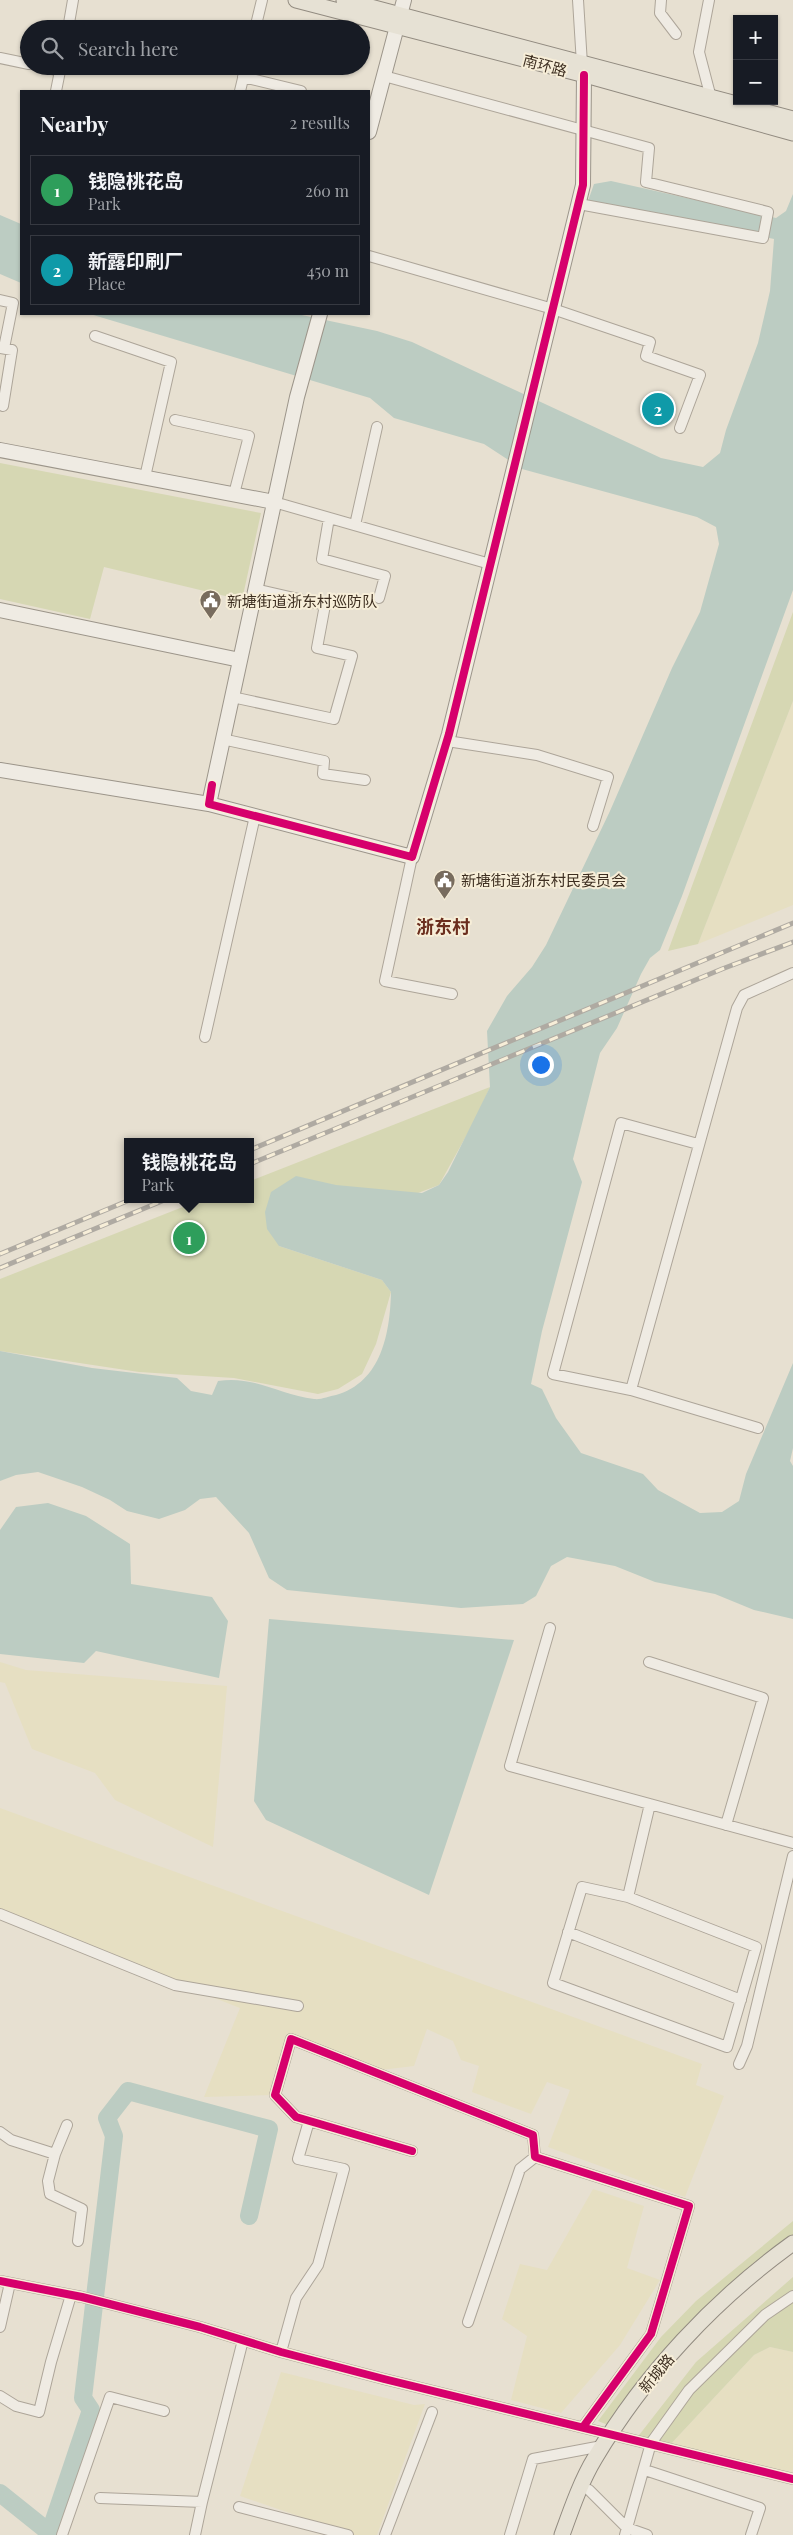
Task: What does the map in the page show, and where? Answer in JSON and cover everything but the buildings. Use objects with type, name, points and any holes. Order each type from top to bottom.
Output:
[{"type":"main road","name":"南环路","points":[[296,0],[399,21],[583,70],[793,133]]},
{"type":"main road","name":"南环路","points":[[344,0],[399,21]]},
{"type":"main road","name":"南环路","points":[[583,70],[711,98],[793,119]]},
{"type":"main road","name":"新城路","points":[[570,2535],[610,2438],[628,2407],[713,2309],[760,2266],[793,2243]]},
{"type":"main road","name":"新城路","points":[[562,2535],[594,2459],[610,2438],[718,2314],[765,2272],[793,2252]]},
{"type":"street","points":[[70,20],[73,0]]},
{"type":"street","points":[[257,20],[262,0]]},
{"type":"street","points":[[370,124],[372,109],[384,76],[404,0]]},
{"type":"street","points":[[452,994],[385,981],[412,857],[447,741],[583,185],[583,70],[578,0]]},
{"type":"street","points":[[660,0],[660,13],[676,34]]},
{"type":"street","points":[[709,0],[699,52],[711,98]]},
{"type":"street","points":[[0,58],[20,62]]},
{"type":"street","points":[[56,90],[59,75]]},
{"type":"street","points":[[240,90],[243,75]]},
{"type":"street","points":[[255,75],[298,90]]},
{"type":"street","points":[[384,76],[649,148],[646,182],[768,212],[763,238],[579,204]]},
{"type":"street","points":[[370,256],[553,309],[650,342],[646,356],[700,375],[680,428]]},
{"type":"street","points":[[0,300],[13,303],[2,348],[12,350],[3,406]]},
{"type":"street","points":[[209,804],[297,397],[320,315]]},
{"type":"street","points":[[95,336],[171,362],[145,477]]},
{"type":"street","points":[[175,420],[248,436],[234,494]]},
{"type":"street","points":[[355,525],[377,427]]},
{"type":"street","points":[[0,450],[274,502],[490,564]]},
{"type":"street","points":[[329,518],[322,559],[385,576],[379,598]]},
{"type":"street","points":[[232,697],[334,719],[352,656],[317,648],[325,605],[255,589]]},
{"type":"street","points":[[0,610],[240,660]]},
{"type":"street","points":[[222,740],[324,761],[323,774],[365,780]]},
{"type":"street","points":[[447,741],[537,756],[608,777],[593,826]]},
{"type":"street","points":[[0,770],[209,804],[412,857]]},
{"type":"street","points":[[205,1037],[255,816]]},
{"type":"street","points":[[631,1390],[737,1008],[744,995],[793,973]]},
{"type":"street","points":[[698,1144],[621,1123],[553,1374],[631,1390],[758,1428]]},
{"type":"street","points":[[550,1628],[510,1766],[793,1843]]},
{"type":"street","points":[[649,1662],[763,1698],[726,1824]]},
{"type":"street","points":[[628,1897],[650,1804]]},
{"type":"street","points":[[739,2064],[747,2046],[793,1856]]},
{"type":"street","points":[[582,1887],[628,1897],[756,1947],[727,2048],[552,1983],[582,1887]]},
{"type":"street","points":[[0,1914],[175,1985],[298,2006]]},
{"type":"street","points":[[568,1932],[741,2000]]},
{"type":"street","points":[[412,2151],[296,2117],[275,2095],[291,2039],[533,2135],[535,2157]]},
{"type":"street","points":[[281,2352],[296,2298],[318,2265],[344,2169],[298,2159],[308,2121]]},
{"type":"street","points":[[67,2125],[55,2154],[48,2181],[50,2194],[82,2209],[78,2242]]},
{"type":"street","points":[[0,2132],[11,2140],[55,2154]]},
{"type":"street","points":[[468,2322],[520,2169],[535,2157]]},
{"type":"street","points":[[535,2157],[689,2206],[651,2334],[583,2428]]},
{"type":"street","points":[[0,2327],[5,2282],[82,2297],[130,2309],[281,2352],[583,2428],[610,2438],[651,2443],[793,2479]]},
{"type":"street","points":[[0,2396],[16,2406],[39,2412],[51,2362],[71,2295]]},
{"type":"street","points":[[626,2532],[645,2470],[651,2443],[688,2390],[766,2315],[793,2296]]},
{"type":"street","points":[[195,2535],[243,2340]]},
{"type":"street","points":[[62,2535],[110,2397],[164,2411]]},
{"type":"street","points":[[385,2535],[432,2412]]},
{"type":"street","points":[[510,2535],[533,2460],[610,2438]]},
{"type":"street","points":[[645,2470],[760,2508],[751,2535]]},
{"type":"street","points":[[589,2490],[626,2532],[647,2535]]},
{"type":"street","points":[[100,2498],[202,2502]]},
{"type":"street","points":[[239,2507],[348,2535]]},
{"type":"shaded area","points":[[611,181],[776,218],[786,211],[793,194],[793,590],[682,896],[660,950],[650,958],[617,1028],[600,1053],[573,1159],[582,1182],[542,1331],[531,1384],[542,1389],[556,1418],[581,1453],[643,1474],[658,1490],[700,1513],[722,1512],[739,1501],[746,1474],[793,1363],[793,1448],[790,1461],[793,1466],[793,1619],[754,1610],[715,1594],[655,1582],[615,1566],[567,1557],[551,1566],[536,1596],[523,1604],[461,1608],[287,1590],[269,1578],[249,1533],[216,1497],[200,1499],[185,1510],[159,1519],[127,1511],[110,1500],[82,1487],[38,1472],[16,1475],[0,1481],[0,1351],[92,1368],[177,1378],[191,1391],[212,1395],[218,1381],[231,1380],[255,1383],[302,1397],[319,1399],[336,1395],[352,1388],[364,1379],[380,1354],[385,1339],[391,1292],[382,1280],[279,1246],[267,1229],[265,1212],[271,1192],[296,1176],[336,1185],[422,1193],[439,1185],[448,1172],[490,1087],[487,1031],[507,996],[532,967],[546,945],[610,811],[672,668],[700,612],[719,544],[716,527],[697,517],[522,469],[484,444],[394,418],[370,398],[93,315],[302,315],[377,331],[412,342],[661,458],[703,467],[720,453],[726,430],[758,343],[770,291],[774,239],[588,201],[594,184]]},
{"type":"shaded area","points":[[0,215],[20,224],[20,283],[0,274]]},
{"type":"shaded area","points":[[793,701],[793,905],[698,944]]},
{"type":"shaded area","points":[[48,1503],[86,1516],[130,1544],[131,1584],[212,1597],[228,1621],[219,1678],[96,1651],[84,1663],[0,1654],[0,1530],[16,1507]]},
{"type":"shaded area","points":[[269,1619],[514,1640],[429,1895],[266,1820],[254,1801]]},
{"type":"shaded area","points":[[0,1662],[26,1670],[227,1686],[213,1847],[115,1800],[95,1773],[32,1749],[5,1683],[0,1682]]},
{"type":"shaded area","points":[[0,1808],[702,2064],[696,2085],[724,2096],[685,2197],[548,2147],[570,2090],[547,2082],[531,2114],[472,2092],[479,2066],[461,2060],[453,2041],[427,2029],[414,2066],[372,2071],[292,2040],[275,2095],[204,2097],[240,2008],[0,1914]]},
{"type":"shaded area","points":[[593,2189],[644,2206],[627,2268],[660,2280],[620,2345],[561,2413],[511,2400],[527,2336],[502,2319],[520,2264],[547,2270]]},
{"type":"shaded area","points":[[770,2347],[793,2352],[793,2479],[668,2447],[754,2355]]},
{"type":"shaded area","points":[[281,2372],[414,2405],[425,2404],[377,2535],[354,2535],[240,2496]]},
{"type":"green space","points":[[0,463],[261,513],[242,600],[104,567],[90,619],[0,599]]},
{"type":"green space","points":[[793,612],[793,701],[698,944],[668,951]]},
{"type":"green space","points":[[490,1087],[475,1120],[439,1185],[279,1246],[382,1280],[391,1292],[376,1344],[362,1374],[338,1389],[318,1394],[234,1378],[139,1372],[0,1351],[0,1279],[193,1203],[254,1203],[254,1179]]},
{"type":"green space","points":[[793,2221],[793,2236],[608,2425],[598,2421],[661,2337],[696,2301]]},
{"type":"green space","points":[[793,2277],[793,2352],[770,2347],[754,2355],[668,2447],[636,2439],[696,2362]]},
{"type":"waterway","points":[[49,2535],[91,2410],[83,2398],[114,2136],[107,2118],[128,2091],[269,2129],[249,2216]]},
{"type":"waterway","points":[[0,2493],[50,2533]]},
{"type":"railway","points":[[254,1148],[793,923]]},
{"type":"railway","points":[[254,1162],[722,969],[793,942]]},
{"type":"railway","points":[[0,1254],[124,1202]]},
{"type":"railway","points":[[0,1268],[157,1203]]},
{"type":"cycle path","points":[[212,785],[209,804],[412,857],[449,734],[583,185],[584,75]]},
{"type":"cycle path","points":[[412,2151],[296,2117],[275,2095],[291,2039],[533,2135],[535,2157],[689,2206],[651,2334],[583,2427]]},
{"type":"cycle path","points":[[0,2281],[82,2297],[200,2327],[281,2352],[384,2379],[793,2479]]},
{"type":"place","name":"新露印刷厂","points":[[658,409]]},
{"type":"place","name":"新塘街道浙东村巡防队","points":[[211,620]]},
{"type":"place","name":"新塘街道浙东村民委员会","points":[[445,899]]},
{"type":"place","name":"钱隐桃花岛","points":[[189,1238]]},
{"type":"district","name":"浙东村","points":[[443,926]]}]
